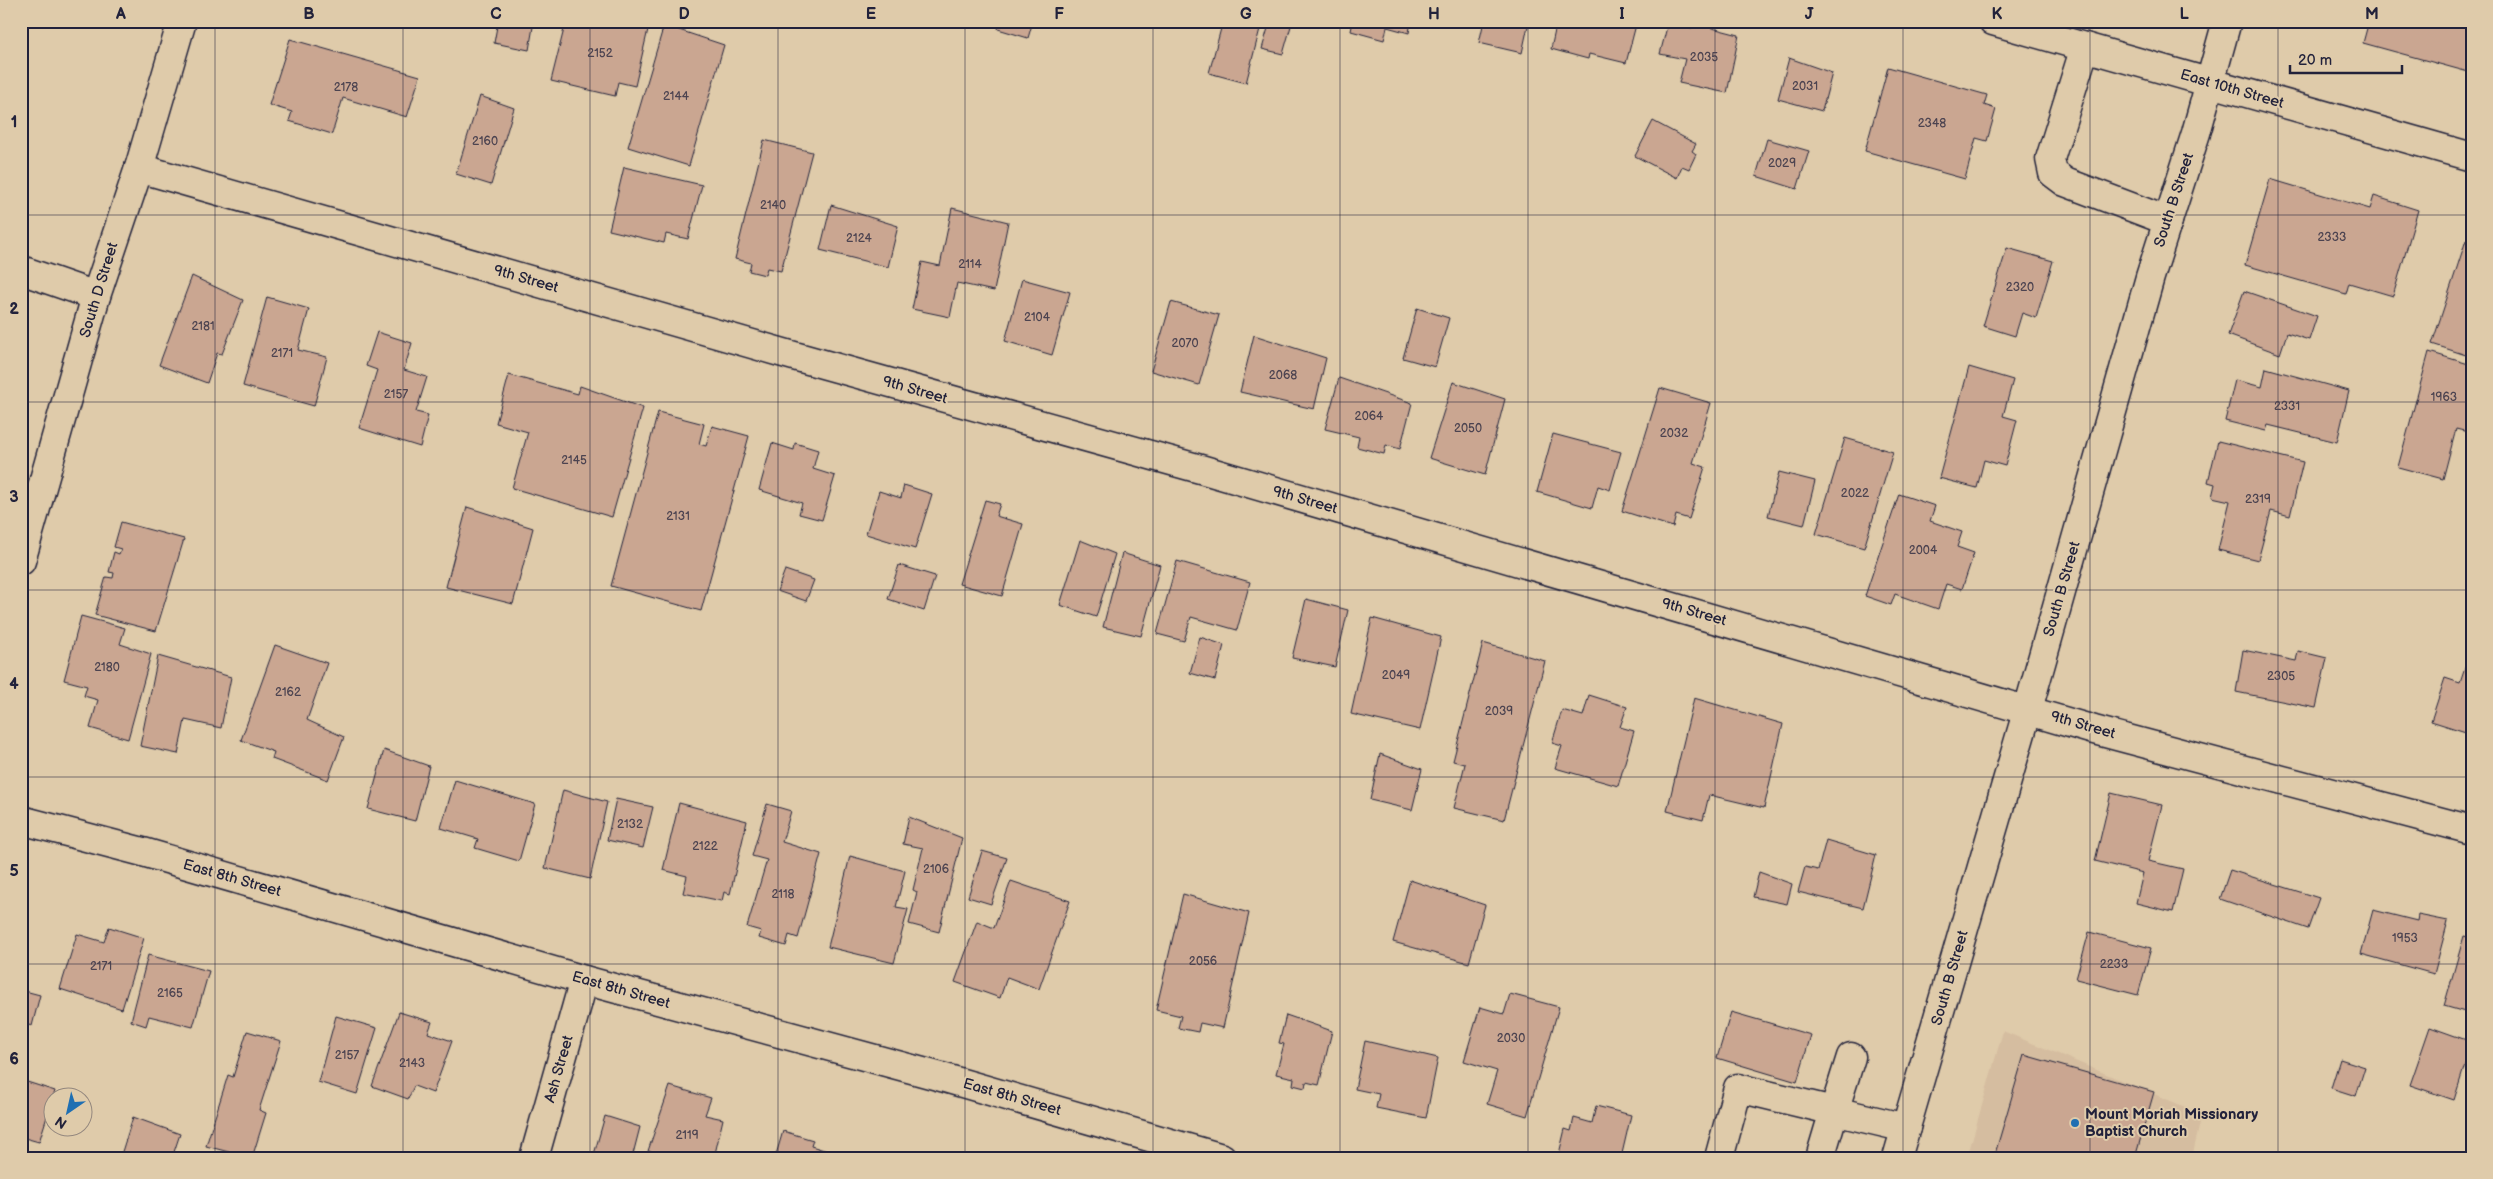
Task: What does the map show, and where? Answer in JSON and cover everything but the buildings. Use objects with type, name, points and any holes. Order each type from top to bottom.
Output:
[{"type":"street","name":"South D Street","points":[[21,561],[96,296],[139,168],[182,21]]},
{"type":"street","name":"East 10th Street","points":[[1993,21],[2472,156]]},
{"type":"street","name":"South B Street","points":[[1897,1158],[2227,21]]},
{"type":"street","points":[[2085,47],[2050,159],[2053,173],[2065,182],[2168,221]]},
{"type":"street","name":"9th Street","points":[[139,168],[794,356],[1204,470],[2028,709],[2094,730],[2472,830]]},
{"type":"street","points":[[21,270],[96,296]]},
{"type":"street","name":"East 8th Street","points":[[21,820],[143,852],[584,980],[945,1078],[1209,1156]]},
{"type":"street","name":"Ash Street","points":[[534,1158],[584,980]]},
{"type":"street","points":[[1820,1158],[1852,1057]]},
{"type":"street","points":[[1719,1158],[1738,1088],[1906,1128]]},
{"type":"shaded area","name":"Mount Moriah Missionary Baptist Church","points":[[2003,1031],[2202,1114],[2192,1158],[1967,1158]]},
{"type":"place","name":"Mount Moriah Missionary Baptist Church","points":[[2075,1123]]}]
